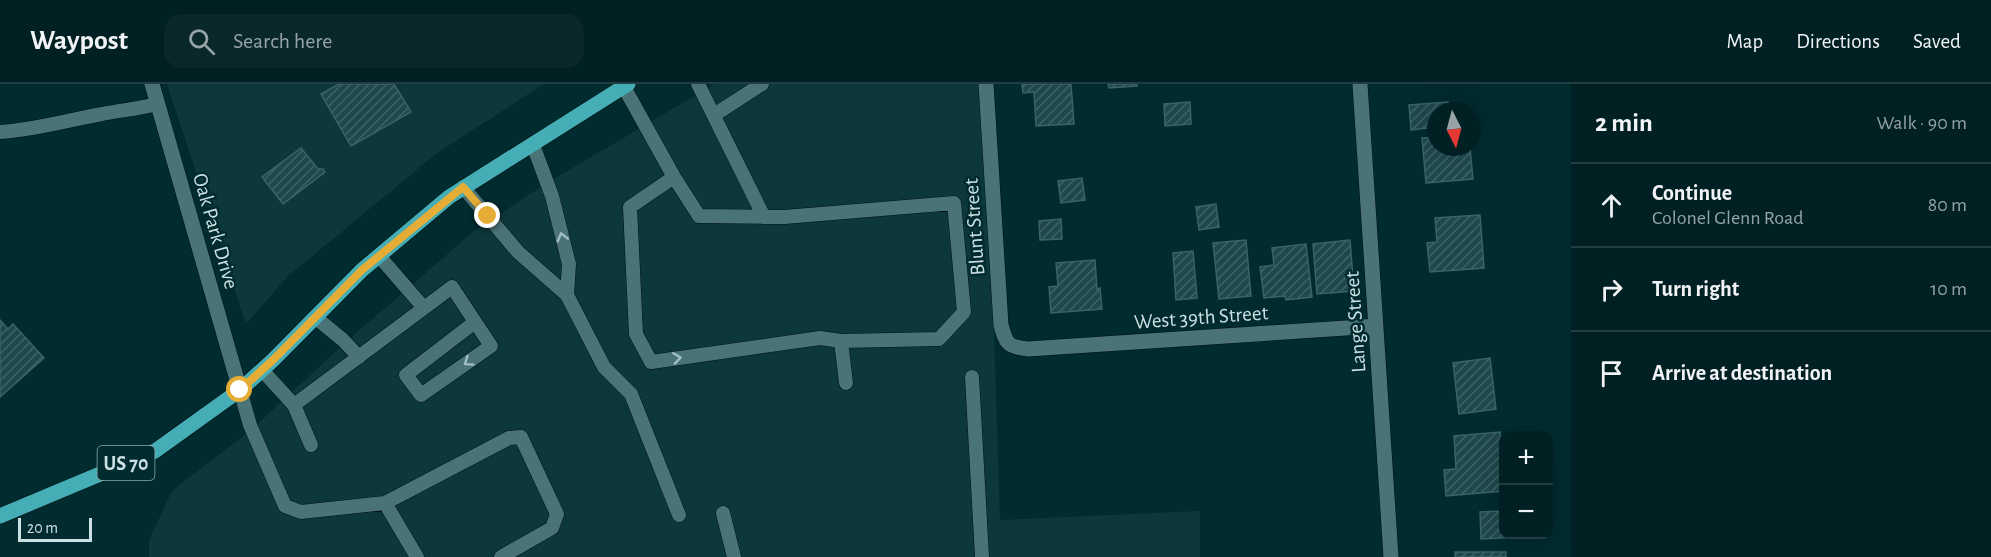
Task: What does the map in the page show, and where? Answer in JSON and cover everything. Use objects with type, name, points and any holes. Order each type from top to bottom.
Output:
[{"type":"main road","name":"US 70","points":[[0,516],[155,451],[240,390],[362,270],[463,187],[626,85]]},
{"type":"street","name":"Oak Park Drive","points":[[152,84],[240,390]]},
{"type":"street","name":"Blunt Street","points":[[986,84],[1002,325],[1009,345],[1028,350]]},
{"type":"street","name":"Lange Street","points":[[1360,84],[1391,557]]},
{"type":"street","name":"West 39th Street","points":[[1028,350],[1376,326]]},
{"type":"lane","points":[[698,84],[764,217]]},
{"type":"lane","points":[[714,114],[762,84]]},
{"type":"lane","points":[[626,85],[674,177],[699,216],[784,217],[954,203],[964,312],[939,339],[841,341],[820,338],[651,362],[636,334],[630,207],[674,177]]},
{"type":"lane","points":[[0,132],[27,130],[157,104]]},
{"type":"lane","points":[[533,145],[552,196],[568,264],[567,295]]},
{"type":"lane","points":[[463,187],[518,252],[567,295],[604,367],[631,394],[679,515]]},
{"type":"lane","points":[[379,256],[424,309]]},
{"type":"lane","points":[[294,405],[452,286],[491,346],[421,395],[406,375],[475,322]]},
{"type":"lane","points":[[315,317],[343,340],[359,357]]},
{"type":"lane","points":[[841,341],[846,383]]},
{"type":"lane","points":[[262,370],[294,405],[311,446]]},
{"type":"lane","points":[[972,377],[982,557]]},
{"type":"lane","points":[[240,390],[250,425],[285,506],[301,512],[385,502],[509,438],[521,437],[557,514],[552,528],[501,557]]},
{"type":"lane","points":[[385,502],[417,557]]},
{"type":"lane","points":[[723,513],[734,557]]},
{"type":"shaded area","points":[[167,84],[544,84],[437,153],[287,277],[246,324]]},
{"type":"shaded area","points":[[715,84],[986,84],[1000,520],[1200,511],[1200,557],[149,557],[149,540],[172,491],[252,429],[347,341],[473,232],[547,183]]},
{"type":"building","points":[[339,84],[394,84],[411,112],[351,146],[321,94]]},
{"type":"building","points":[[1022,84],[1071,84],[1074,124],[1036,126],[1034,92],[1023,93]]},
{"type":"building","points":[[1108,84],[1137,84],[1137,86],[1109,88]]},
{"type":"building","points":[[1190,102],[1191,124],[1165,126],[1164,104]]},
{"type":"building","points":[[1427,104],[1427,128],[1411,130],[1409,105]]},
{"type":"building","points":[[1422,138],[1427,138],[1427,156],[1471,156],[1473,179],[1426,183]]},
{"type":"building","points":[[301,148],[318,169],[323,169],[325,172],[283,204],[262,177]]},
{"type":"building","points":[[1082,178],[1085,200],[1061,203],[1058,181]]},
{"type":"building","points":[[1216,204],[1219,227],[1199,230],[1196,207]]},
{"type":"building","points":[[1480,215],[1484,268],[1430,272],[1427,243],[1437,242],[1435,218]]},
{"type":"building","points":[[1061,219],[1062,239],[1040,240],[1039,221]]},
{"type":"building","points":[[1246,240],[1251,296],[1219,299],[1213,243]]},
{"type":"building","points":[[1350,240],[1354,291],[1317,294],[1313,244]]},
{"type":"building","points":[[1306,244],[1312,297],[1286,300],[1285,296],[1264,298],[1260,267],[1274,265],[1272,248]]},
{"type":"building","points":[[1193,251],[1197,298],[1176,300],[1173,253]]},
{"type":"building","points":[[1095,260],[1097,289],[1100,288],[1102,309],[1051,313],[1049,287],[1058,286],[1056,263]]},
{"type":"building","points":[[0,320],[8,329],[13,324],[44,358],[0,397]]},
{"type":"building","points":[[1490,358],[1496,409],[1459,414],[1453,363]]},
{"type":"building","points":[[1499,432],[1499,491],[1446,496],[1444,470],[1456,469],[1454,436]]},
{"type":"building","points":[[1499,511],[1499,538],[1481,539],[1480,512]]},
{"type":"building","points":[[1455,552],[1506,552],[1506,557],[1455,557]]},
{"type":"route","points":[[240,390],[362,270],[463,187],[488,216]]}]
